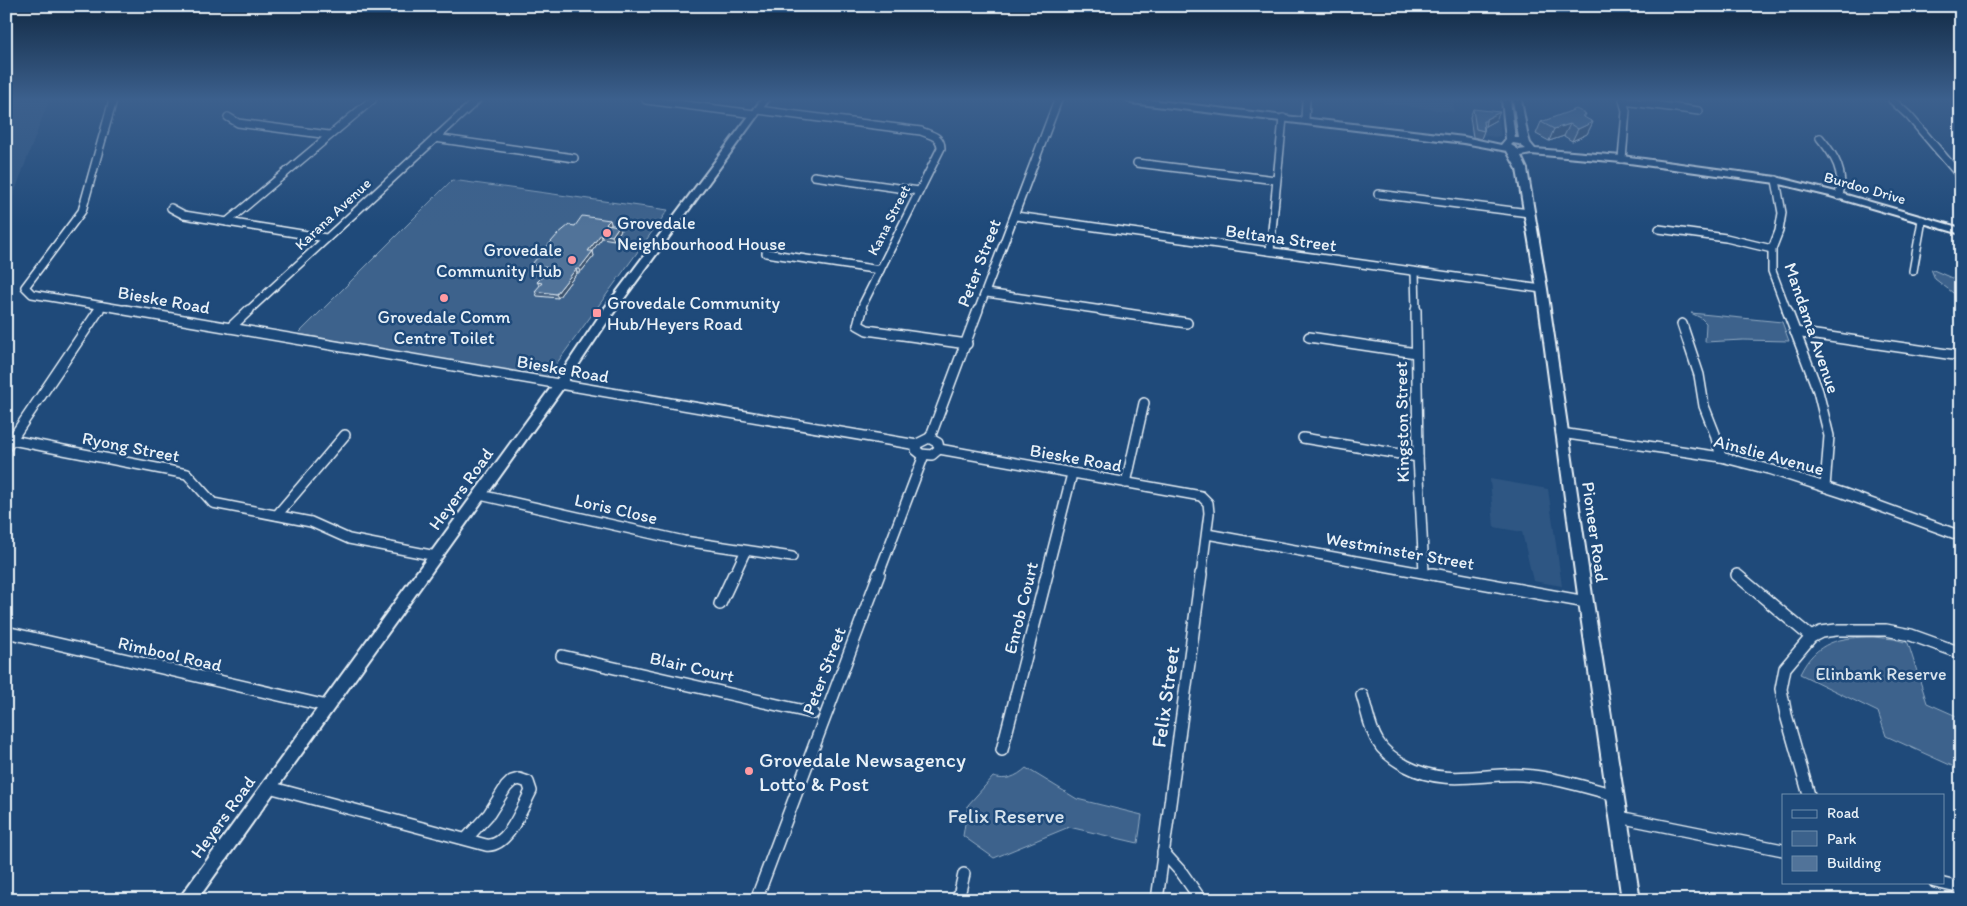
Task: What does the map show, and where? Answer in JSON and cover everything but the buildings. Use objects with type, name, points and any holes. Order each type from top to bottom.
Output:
[{"type":"street","name":"Bieske Road","points":[[101,142],[82,210],[29,280],[25,287],[28,292],[47,297],[559,386],[917,444]]},
{"type":"street","points":[[227,222],[320,142]]},
{"type":"street","name":"Karana Avenue","points":[[230,328],[430,142]]},
{"type":"street","points":[[465,142],[574,158]]},
{"type":"street","name":"Heyers Road","points":[[186,900],[559,386],[608,312],[734,142]]},
{"type":"street","name":"Kana Street","points":[[941,142],[941,148],[858,317],[860,327],[866,330],[967,344]]},
{"type":"street","name":"Peter Street","points":[[930,438],[1043,142]]},
{"type":"street","points":[[1270,251],[1280,142]]},
{"type":"street","points":[[1485,142],[1509,145]]},
{"type":"street","points":[[1526,142],[1528,148]]},
{"type":"street","points":[[1622,159],[1623,142]]},
{"type":"street","points":[[1824,142],[1840,166],[1842,178],[1839,196]]},
{"type":"street","points":[[1931,142],[1961,178]]},
{"type":"street","name":"Burdoo Drive","points":[[1509,145],[1776,180],[1961,231]]},
{"type":"street","name":"Pioneer Road","points":[[1509,145],[1522,169]]},
{"type":"street","name":"Pioneer Road","points":[[1528,148],[1523,158],[1522,169],[1542,289],[1561,433],[1631,900]]},
{"type":"street","points":[[1137,163],[1276,180]]},
{"type":"street","points":[[814,176],[919,191]]},
{"type":"street","name":"Mandama Avenue","points":[[1776,180],[1782,213],[1779,231],[1772,249],[1772,271],[1818,391],[1829,436],[1825,487]]},
{"type":"street","points":[[1378,194],[1529,213]]},
{"type":"street","points":[[171,208],[184,215],[326,238]]},
{"type":"street","name":"Beltana Street","points":[[1016,216],[1542,289]]},
{"type":"street","points":[[1913,271],[1922,220]]},
{"type":"street","points":[[1659,229],[1726,238],[1772,249]]},
{"type":"street","points":[[766,253],[880,270]]},
{"type":"street","name":"Kingston Street","points":[[1416,272],[1418,457],[1424,572]]},
{"type":"street","points":[[986,293],[1187,323]]},
{"type":"street","points":[[9,444],[102,306]]},
{"type":"street","points":[[1682,324],[1699,376],[1704,406],[1715,434],[1721,457]]},
{"type":"street","points":[[1795,332],[1961,356]]},
{"type":"street","points":[[1309,336],[1416,352]]},
{"type":"street","points":[[1126,483],[1144,402]]},
{"type":"street","name":"Ainslie Avenue","points":[[1561,433],[1721,457],[1772,470],[1961,536]]},
{"type":"street","points":[[277,515],[345,435]]},
{"type":"street","points":[[930,438],[938,443],[939,449],[932,455],[924,455],[918,452],[917,444],[922,440],[930,438]]},
{"type":"street","points":[[1303,438],[1418,457]]},
{"type":"street","name":"Ryong Street","points":[[9,444],[187,474],[213,503],[311,522],[349,539],[436,556]]},
{"type":"street","name":"Bieske Road","points":[[939,449],[1201,496],[1207,500]]},
{"type":"street","name":"Peter Street","points":[[756,900],[924,455]]},
{"type":"street","name":"Enrob Court","points":[[1002,750],[1072,474]]},
{"type":"street","name":"Loris Close","points":[[480,495],[684,541],[745,552],[792,557]]},
{"type":"street","name":"Felix Street","points":[[1157,900],[1207,534],[1210,506],[1207,500]]},
{"type":"street","name":"Westminster Street","points":[[1207,534],[1586,602]]},
{"type":"street","points":[[720,604],[745,552]]},
{"type":"street","points":[[1737,575],[1811,637]]},
{"type":"street","points":[[1809,794],[1786,715],[1781,689],[1785,668],[1811,637],[1821,632],[1836,630],[1886,630],[1911,634],[1961,653]]},
{"type":"street","name":"Rimbool Road","points":[[6,632],[327,706]]},
{"type":"street","name":"Blair Court","points":[[562,656],[813,713]]},
{"type":"street","points":[[1362,695],[1369,720],[1379,744],[1408,768],[1429,776],[1452,779],[1512,775],[1548,780],[1616,794]]},
{"type":"street","points":[[268,787],[492,846],[501,843],[506,837],[531,791],[531,785],[528,781],[519,778],[512,781],[492,811],[466,839]]},
{"type":"street","points":[[1619,816],[1782,850]]},
{"type":"street","points":[[1163,852],[1182,873],[1201,900]]},
{"type":"street","points":[[958,900],[964,874]]},
{"type":"street","points":[[1943,884],[1961,888]]},
{"type":"shaded area","points":[[6,142],[33,142],[6,215]]},
{"type":"shaded area","points":[[1490,479],[1548,489],[1562,586],[1533,581],[1522,532],[1494,527]]},
{"type":"green space","points":[[452,180],[668,210],[546,378],[298,334]]},
{"type":"green space","points":[[1931,269],[1961,282],[1961,299],[1935,279]]},
{"type":"green space","points":[[1691,313],[1782,322],[1789,341],[1743,340],[1705,342],[1706,323]]},
{"type":"green space","name":"Elinbank Reserve","points":[[1873,637],[1894,639],[1908,643],[1927,703],[1961,718],[1961,770],[1886,736],[1878,712],[1800,674],[1814,654],[1830,643],[1850,638]]},
{"type":"green space","name":"Felix Reserve","points":[[1026,768],[1077,799],[1142,815],[1138,843],[1069,827],[994,858],[963,836],[968,805],[993,777],[1002,779],[1011,777]]},
{"type":"place","name":"Grovedale Neighbourhood House","points":[[607,233]]},
{"type":"place","name":"Grovedale Community Hub","points":[[572,260]]},
{"type":"place","name":"Grovedale Comm Centre Toilet","points":[[444,298]]},
{"type":"place","name":"Grovedale Community Hub/Heyers Road","points":[[597,313]]},
{"type":"place","name":"Grovedale Newsagency Lotto & Post","points":[[749,771]]}]
